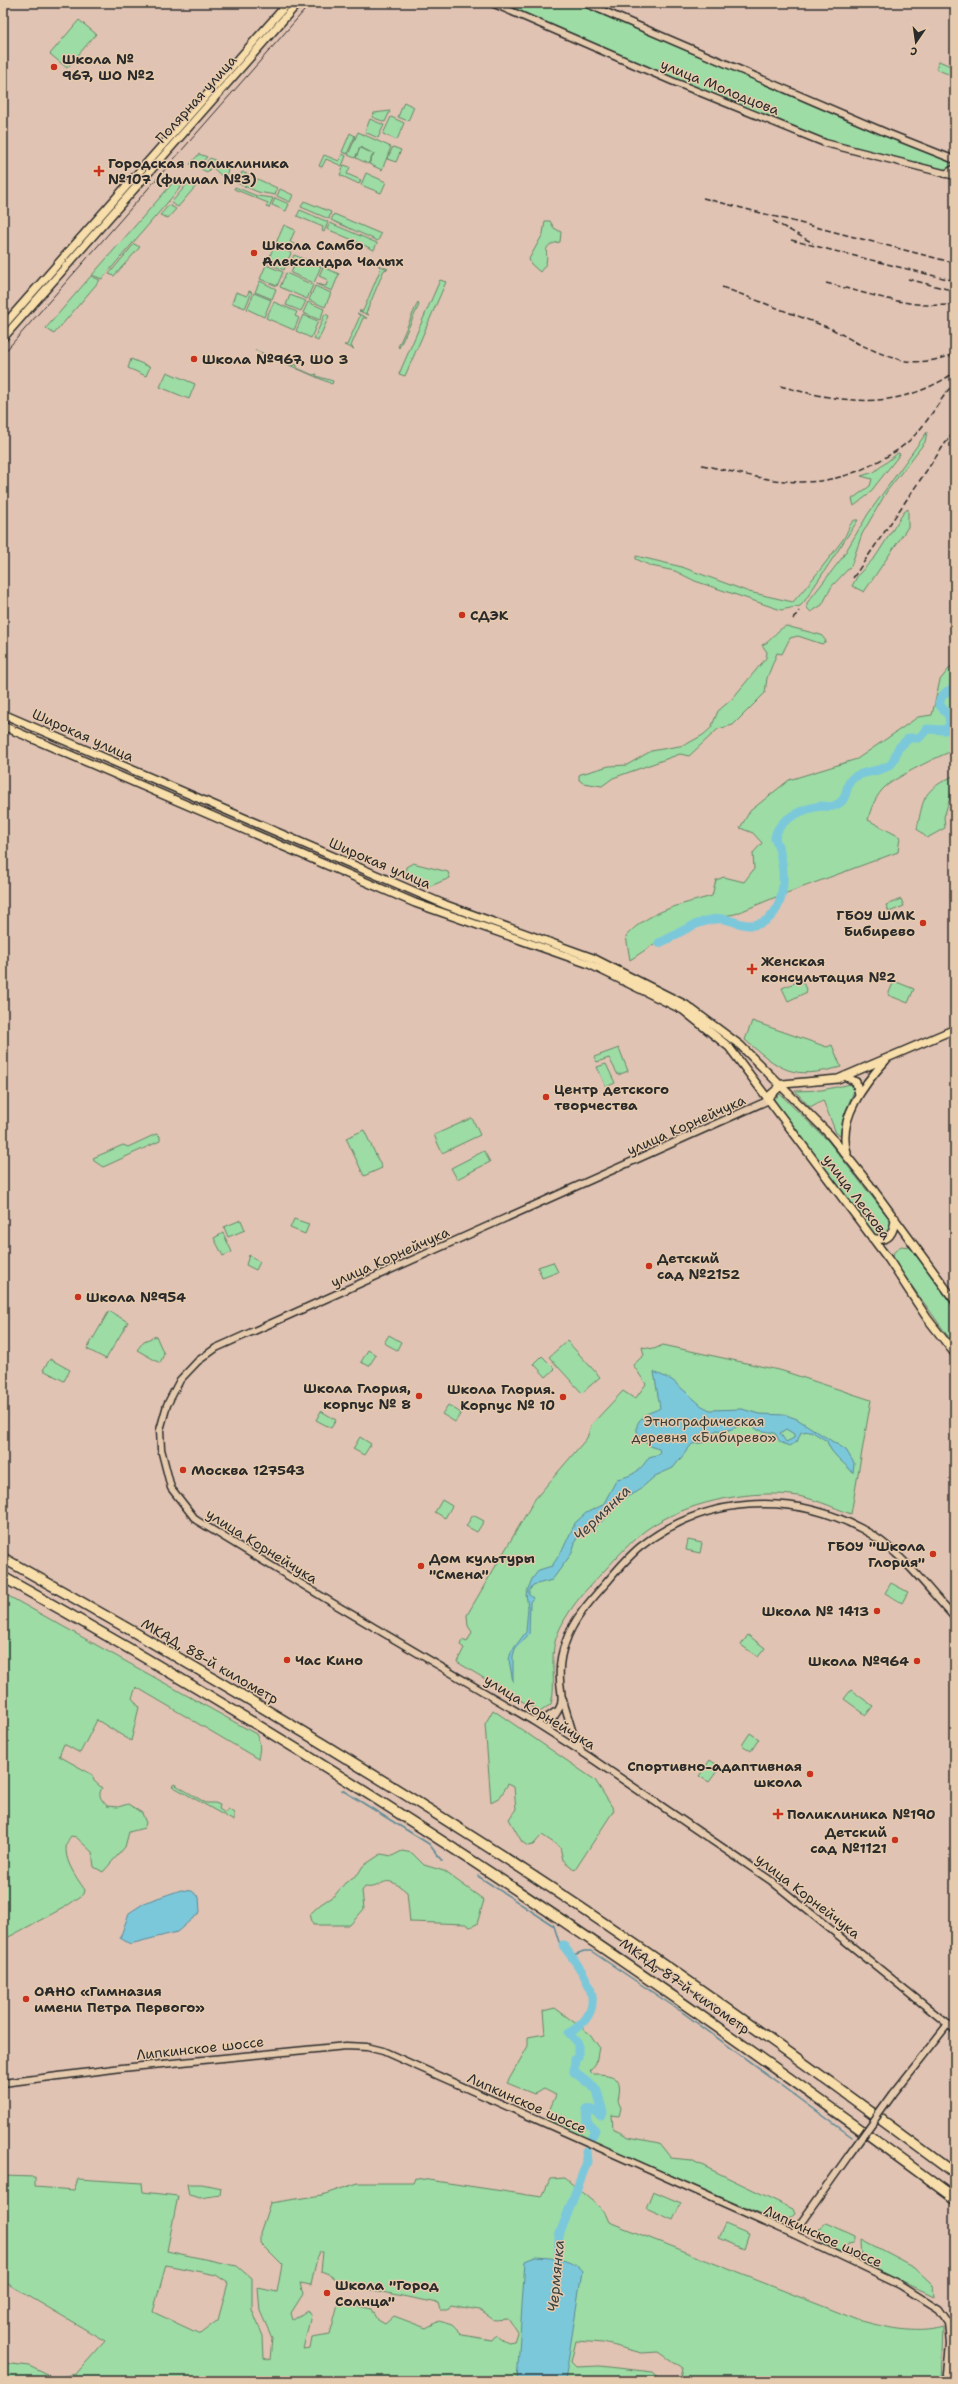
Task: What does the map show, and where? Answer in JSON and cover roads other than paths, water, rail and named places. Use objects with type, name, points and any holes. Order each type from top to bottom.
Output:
[{"type":"highway","name":"МКАД, 88-й километр","points":[[3,1558],[194,1666],[400,1792]]},
{"type":"highway","name":"МКАД, 88-й километр","points":[[3,1577],[104,1633],[392,1806]]},
{"type":"highway","name":"МКАД, 87-й километр","points":[[400,1792],[527,1872],[654,1957],[955,2174]]},
{"type":"highway","name":"МКАД, 87-й километр","points":[[392,1806],[642,1973],[768,2062],[955,2199]]},
{"type":"main road","name":"Полярная улица","points":[[3,326],[288,3]]},
{"type":"main road","name":"Полярная улица","points":[[3,338],[298,3]]},
{"type":"main road","name":"Широкая улица","points":[[3,714],[351,866],[446,905],[593,958],[686,1005],[740,1045]]},
{"type":"main road","name":"Широкая улица","points":[[3,726],[346,875],[415,903],[589,964],[683,1010],[720,1038],[737,1057]]},
{"type":"main road","points":[[211,816],[207,806],[214,805]]},
{"type":"main road","points":[[346,875],[353,871],[351,866]]},
{"type":"main road","points":[[766,1100],[780,1085],[799,1082],[827,1081],[845,1076],[955,1029]]},
{"type":"main road","name":"улица Лескова","points":[[740,1045],[847,1155],[955,1301]]},
{"type":"main road","name":"улица Лескова","points":[[737,1057],[766,1100],[872,1238],[927,1318],[955,1354]]},
{"type":"main road","points":[[847,1155],[843,1141],[848,1120],[859,1094],[888,1058]]},
{"type":"main road","points":[[845,1076],[856,1082],[859,1094]]},
{"type":"main road","points":[[872,1238],[884,1239],[890,1236],[894,1230],[895,1218]]},
{"type":"street","name":"улица Молодцова","points":[[492,3],[672,81],[825,143],[955,176]]},
{"type":"street","name":"улица Молодцова","points":[[585,3],[887,133],[953,159],[955,165]]},
{"type":"street","points":[[945,174],[955,168]]},
{"type":"street","name":"улица Корнейчука","points":[[766,1100],[229,1342],[198,1361],[184,1375],[167,1405],[160,1439],[167,1477],[171,1488],[196,1520],[336,1605],[560,1737],[770,1880],[955,2030]]},
{"type":"street","points":[[582,1752],[572,1730],[562,1697],[560,1671],[566,1641],[578,1616],[590,1601],[640,1548],[662,1532],[700,1515],[726,1508],[766,1504],[791,1504],[818,1511],[861,1528],[894,1551],[955,1618]]},
{"type":"street","points":[[548,1730],[549,1724],[558,1714],[562,1697]]},
{"type":"street","points":[[533,1721],[545,1719],[560,1708]]},
{"type":"street","points":[[560,1737],[566,1738],[572,1730]]},
{"type":"street","points":[[793,2234],[893,2094],[948,2024]]},
{"type":"street","name":"Липкинское шоссе","points":[[3,2084],[122,2068],[346,2046],[367,2047],[391,2054],[793,2234],[900,2285],[938,2309],[948,2324],[950,2335],[946,2381]]},
{"type":"water","points":[[654,1372],[672,1380],[702,1406],[710,1410],[742,1409],[759,1414],[786,1415],[797,1419],[846,1450],[854,1463],[853,1473],[834,1454],[827,1441],[811,1431],[801,1432],[797,1442],[789,1446],[780,1442],[775,1433],[758,1430],[748,1423],[726,1431],[717,1430],[713,1432],[712,1437],[707,1442],[692,1444],[673,1468],[655,1476],[637,1492],[622,1499],[608,1516],[590,1531],[576,1539],[572,1553],[552,1580],[533,1585],[529,1591],[529,1595],[533,1598],[530,1602],[529,1634],[515,1649],[513,1656],[513,1682],[509,1660],[511,1652],[526,1632],[528,1607],[526,1594],[532,1579],[539,1570],[552,1566],[563,1549],[575,1523],[586,1513],[603,1505],[617,1479],[636,1472],[649,1457],[660,1454],[659,1449],[648,1445],[640,1437],[637,1432],[637,1427],[645,1415],[660,1408]],"holes":[[[786,1429],[794,1434],[794,1438],[786,1442],[780,1433]]]},
{"type":"water","points":[[181,1890],[192,1891],[199,1897],[200,1912],[177,1932],[130,1944],[120,1938],[129,1913],[146,1902]]},
{"type":"water","points":[[535,2257],[554,2258],[567,2261],[573,2263],[582,2271],[565,2381],[517,2381],[525,2261]]},
{"type":"waterway","name":"Чермянка","points":[[659,943],[691,926],[711,920],[724,919],[750,925],[766,921],[774,912],[780,901],[782,889],[782,862],[775,839],[780,826],[799,812],[814,807],[828,807],[836,805],[843,799],[850,781],[853,778],[857,775],[885,768],[890,765],[893,762],[898,749],[909,738],[919,738],[927,729],[945,730],[950,725],[949,716],[939,704],[945,693],[955,688]]},
{"type":"waterway","points":[[342,1790],[429,1844],[442,1861]]},
{"type":"waterway","points":[[478,1876],[554,1926],[559,1942],[563,1945]]},
{"type":"waterway","name":"Чермянка","points":[[563,1945],[586,1979],[591,1990],[592,2002],[590,2012],[582,2023],[569,2033],[578,2044],[578,2057],[575,2059],[574,2072],[597,2090],[603,2113],[601,2116],[593,2110],[586,2109],[587,2122],[595,2130],[592,2137]]},
{"type":"waterway","points":[[571,1956],[584,1951],[591,1951],[682,2012],[852,2137]]},
{"type":"waterway","name":"Чермянка","points":[[558,2270],[559,2236],[587,2162],[586,2151]]},
{"type":"tram line","points":[[3,354],[311,3]]},
{"type":"railway","points":[[703,198],[955,263]]},
{"type":"railway","points":[[773,221],[813,243]]},
{"type":"railway","points":[[791,240],[955,281]]},
{"type":"railway","points":[[908,279],[955,291]]},
{"type":"railway","points":[[826,283],[906,303],[923,305],[955,304]]},
{"type":"railway","points":[[722,287],[832,329],[859,344]]},
{"type":"railway","points":[[854,342],[892,357],[914,362],[939,359],[955,354]]},
{"type":"railway","points":[[780,386],[826,397],[848,400],[870,400],[891,398],[912,393],[934,385],[955,372]]},
{"type":"railway","points":[[702,465],[745,475],[786,481],[806,482],[826,480],[847,475],[885,458],[910,440],[955,382]]},
{"type":"railway","points":[[853,578],[955,429]]},
{"type":"railway","points":[[793,619],[799,611]]},
{"type":"place","name":"Школа № 967, ШО №2","points":[[54,67]]},
{"type":"place","name":"Городская поликлиника №107 (филиал №3)","points":[[99,171]]},
{"type":"place","name":"Школа Самбо Александра Чалых","points":[[254,253]]},
{"type":"place","name":"Школа №967, ШО 3","points":[[194,359]]},
{"type":"place","name":"СДЭК","points":[[462,615]]},
{"type":"place","name":"ГБОУ ШМК Бибирево","points":[[923,923]]},
{"type":"place","name":"Женская консультация №2","points":[[752,969]]},
{"type":"place","name":"Центр детского творчества","points":[[546,1097]]},
{"type":"place","name":"Детский сад №2152","points":[[649,1266]]},
{"type":"place","name":"Школа №954","points":[[78,1297]]},
{"type":"place","name":"Школа Глория, корпус № 8","points":[[419,1396]]},
{"type":"place","name":"Школа Глория. Корпус № 10","points":[[563,1397]]},
{"type":"place","name":"Москва 127543","points":[[183,1470]]},
{"type":"place","name":"ГБОУ \"Школа Глория\"","points":[[933,1554]]},
{"type":"place","name":"Дом культуры \"Смена\"","points":[[421,1566]]},
{"type":"place","name":"Школа № 1413","points":[[877,1611]]},
{"type":"place","name":"Час Кино","points":[[287,1660]]},
{"type":"place","name":"Школа №964","points":[[917,1661]]},
{"type":"place","name":"Спортивно-адаптивная школа","points":[[810,1774]]},
{"type":"place","name":"Поликлиника №190","points":[[778,1814]]},
{"type":"place","name":"Детский сад №1121","points":[[895,1840]]},
{"type":"place","name":"ОАНО «Гимназия имени Петра Первого»","points":[[26,1999]]},
{"type":"place","name":"Школа \"Город Cолнца\"","points":[[327,2293]]},
{"type":"park label","name":"Этнографическая деревня «Бибирево»","points":[[704,1430]]}]
